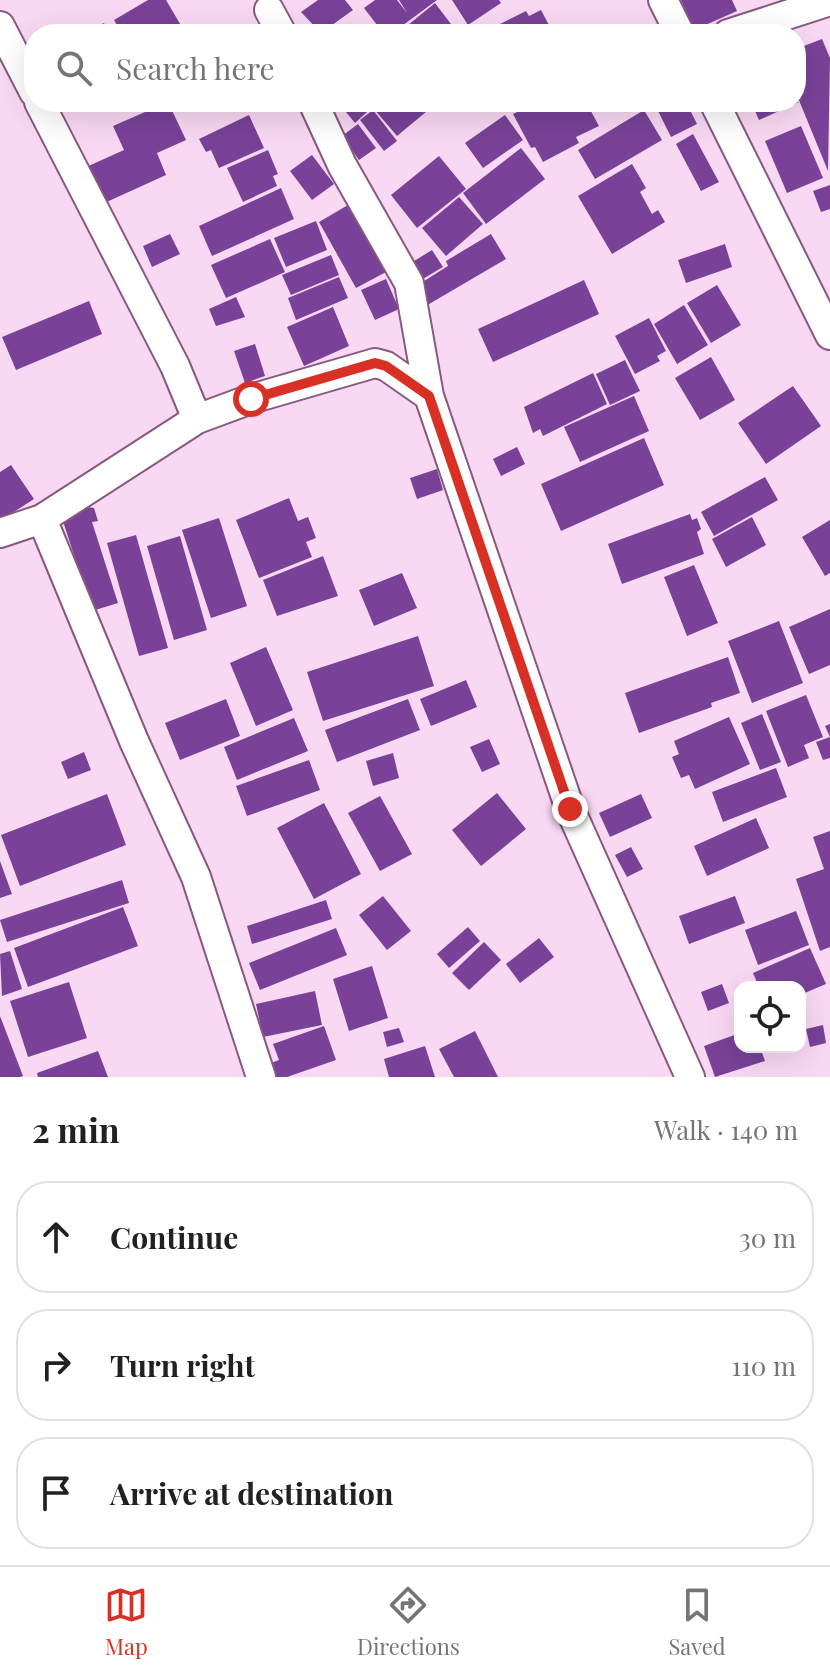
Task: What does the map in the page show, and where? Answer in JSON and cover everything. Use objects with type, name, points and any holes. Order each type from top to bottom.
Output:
[{"type":"street","points":[[663,0],[675,24]]},
{"type":"street","points":[[759,24],[830,1]]},
{"type":"street","points":[[0,26],[24,73]]},
{"type":"street","points":[[44,112],[175,366],[197,419]]},
{"type":"street","points":[[318,112],[342,165],[409,283],[429,396],[570,809],[690,1077]]},
{"type":"street","points":[[719,112],[830,335]]},
{"type":"street","points":[[0,533],[42,519],[197,419],[251,399],[375,363],[386,366],[429,396]]},
{"type":"street","points":[[42,519],[47,523],[134,741],[196,877],[261,1077]]},
{"type":"building","points":[[148,0],[166,0],[180,24],[116,24],[114,20]]},
{"type":"building","points":[[318,0],[345,0],[353,10],[334,24],[312,24],[301,12]]},
{"type":"building","points":[[375,0],[397,0],[407,13],[399,0],[437,0],[405,24],[376,24],[364,8]]},
{"type":"building","points":[[452,0],[499,0],[501,3],[467,24]]},
{"type":"building","points":[[681,0],[732,0],[737,11],[708,24],[691,24]]},
{"type":"building","points":[[435,3],[451,24],[409,24]]},
{"type":"building","points":[[541,10],[548,24],[500,24],[526,11],[529,16]]},
{"type":"building","points":[[822,39],[830,58],[828,171],[804,112],[806,45]]},
{"type":"building","points":[[145,112],[173,112],[186,140],[157,153],[166,175],[100,205],[84,168],[124,150],[113,126]]},
{"type":"building","points":[[346,112],[367,112],[355,123]]},
{"type":"building","points":[[375,112],[397,141],[384,151],[360,120]]},
{"type":"building","points":[[377,112],[426,112],[397,136]]},
{"type":"building","points":[[591,112],[599,126],[576,137],[579,143],[543,162],[535,147],[531,148],[513,114]]},
{"type":"building","points":[[641,112],[645,112],[662,140],[595,179],[578,150]]},
{"type":"building","points":[[658,112],[691,112],[697,124],[671,137]]},
{"type":"building","points":[[755,112],[777,112],[759,120]]},
{"type":"building","points":[[249,115],[264,148],[219,168],[211,150],[206,152],[199,139]]},
{"type":"building","points":[[505,115],[523,140],[483,168],[465,143]]},
{"type":"building","points":[[358,124],[376,148],[359,160],[342,136]]},
{"type":"building","points":[[801,126],[823,178],[787,193],[765,141]]},
{"type":"building","points":[[693,134],[719,182],[701,191],[676,144]]},
{"type":"building","points":[[521,148],[545,179],[486,224],[463,193]]},
{"type":"building","points":[[268,150],[278,174],[273,176],[277,186],[243,202],[227,168]]},
{"type":"building","points":[[312,155],[334,184],[312,200],[290,171]]},
{"type":"building","points":[[439,156],[466,189],[417,228],[391,195]]},
{"type":"building","points":[[632,164],[646,188],[640,192],[652,214],[658,210],[665,222],[612,254],[578,196]]},
{"type":"building","points":[[830,185],[830,209],[821,212],[813,191]]},
{"type":"building","points":[[281,188],[294,219],[212,256],[199,226]]},
{"type":"building","points":[[459,197],[483,224],[446,256],[422,228]]},
{"type":"building","points":[[348,205],[386,272],[356,288],[319,222]]},
{"type":"building","points":[[316,221],[327,250],[286,267],[274,238]]},
{"type":"building","points":[[170,234],[180,254],[152,267],[143,246]]},
{"type":"building","points":[[491,234],[506,259],[424,307],[413,288],[448,266],[446,261]]},
{"type":"building","points":[[270,239],[285,272],[226,298],[211,265]]},
{"type":"building","points":[[725,244],[732,267],[686,283],[678,260]]},
{"type":"building","points":[[432,250],[443,267],[421,280],[411,263]]},
{"type":"building","points":[[331,255],[339,275],[291,295],[282,275]]},
{"type":"building","points":[[339,277],[348,298],[296,320],[288,298]]},
{"type":"building","points":[[386,279],[399,309],[375,320],[361,290]]},
{"type":"building","points":[[584,280],[599,314],[493,362],[478,329]]},
{"type":"building","points":[[717,285],[741,325],[711,343],[687,303]]},
{"type":"building","points":[[236,297],[245,317],[216,326],[209,309]]},
{"type":"building","points":[[89,301],[102,334],[16,370],[2,337]]},
{"type":"building","points":[[684,305],[708,345],[677,364],[654,324]]},
{"type":"building","points":[[333,307],[349,346],[304,366],[287,327]]},
{"type":"building","points":[[649,318],[666,351],[657,356],[660,361],[635,374],[615,336]]},
{"type":"building","points":[[255,344],[265,376],[245,383],[234,351]]},
{"type":"building","points":[[711,357],[735,400],[700,420],[675,378]]},
{"type":"building","points":[[625,360],[640,391],[610,405],[596,374]]},
{"type":"building","points":[[593,373],[607,404],[543,436],[540,429],[533,433],[524,407]]},
{"type":"building","points":[[793,386],[821,426],[766,464],[738,423]]},
{"type":"building","points":[[634,396],[649,431],[580,462],[564,427]]},
{"type":"building","points":[[644,438],[664,485],[561,531],[541,484]]},
{"type":"building","points":[[517,447],[525,464],[501,476],[493,459]]},
{"type":"building","points":[[11,465],[34,499],[0,521],[0,472]]},
{"type":"building","points":[[437,469],[443,490],[417,499],[410,478]]},
{"type":"building","points":[[765,477],[778,500],[714,536],[701,512]]},
{"type":"building","points":[[289,498],[298,521],[308,517],[316,538],[306,542],[312,557],[259,578],[236,520]]},
{"type":"building","points":[[87,507],[94,508],[98,521],[92,522],[118,603],[92,611],[61,515]]},
{"type":"building","points":[[690,514],[692,520],[697,518],[701,529],[697,532],[704,554],[622,584],[608,544]]},
{"type":"building","points":[[752,517],[766,545],[726,567],[712,539]]},
{"type":"building","points":[[219,518],[247,606],[211,618],[182,530]]},
{"type":"building","points":[[830,520],[830,573],[825,576],[802,537]]},
{"type":"building","points":[[136,535],[168,648],[139,656],[107,543]]},
{"type":"building","points":[[180,536],[207,630],[174,640],[147,546]]},
{"type":"building","points":[[323,556],[338,596],[277,616],[263,580]]},
{"type":"building","points":[[694,565],[718,623],[687,636],[664,577]]},
{"type":"building","points":[[402,573],[417,608],[374,626],[359,590]]},
{"type":"building","points":[[830,609],[830,665],[809,674],[789,627]]},
{"type":"building","points":[[779,621],[803,683],[752,703],[728,641]]},
{"type":"building","points":[[418,636],[434,686],[323,721],[307,672]]},
{"type":"building","points":[[266,647],[293,710],[256,726],[230,663]]},
{"type":"building","points":[[728,657],[740,693],[711,703],[712,707],[639,733],[625,693]]},
{"type":"building","points":[[466,680],[477,707],[431,726],[420,699]]},
{"type":"building","points":[[806,695],[823,737],[804,745],[809,758],[788,767],[766,711]]},
{"type":"building","points":[[226,699],[240,736],[180,760],[165,723]]},
{"type":"building","points":[[408,699],[420,730],[337,762],[325,730]]},
{"type":"building","points":[[762,714],[781,762],[760,770],[741,723]]},
{"type":"building","points":[[729,717],[750,764],[695,789],[689,775],[681,778],[672,757],[679,754],[674,741]]},
{"type":"building","points":[[294,718],[308,751],[237,780],[224,747]]},
{"type":"building","points":[[830,737],[830,758],[823,760],[816,742]]},
{"type":"building","points":[[489,739],[500,764],[482,772],[470,747]]},
{"type":"building","points":[[84,752],[91,770],[68,779],[61,762]]},
{"type":"building","points":[[393,753],[399,778],[373,786],[366,761]]},
{"type":"building","points":[[309,760],[320,790],[247,816],[236,786]]},
{"type":"building","points":[[776,768],[787,797],[723,822],[712,792]]},
{"type":"building","points":[[497,793],[526,829],[481,866],[452,830]]},
{"type":"building","points":[[107,794],[126,845],[20,886],[1,835]]},
{"type":"building","points":[[641,794],[652,818],[610,837],[599,813]]},
{"type":"building","points":[[380,796],[412,854],[380,871],[348,813]]},
{"type":"building","points":[[324,803],[361,874],[314,899],[277,828]]},
{"type":"building","points":[[756,818],[769,848],[707,876],[694,846]]},
{"type":"building","points":[[830,831],[830,947],[820,951],[796,879],[824,869],[813,837]]},
{"type":"building","points":[[631,847],[643,869],[627,877],[615,855]]},
{"type":"building","points":[[0,861],[12,894],[0,898]]},
{"type":"building","points":[[122,880],[129,903],[7,942],[0,920]]},
{"type":"building","points":[[383,896],[411,931],[387,950],[359,915]]},
{"type":"building","points":[[735,896],[745,923],[689,944],[679,916]]},
{"type":"building","points":[[326,900],[332,919],[252,944],[247,926]]},
{"type":"building","points":[[123,907],[138,946],[28,987],[14,948]]},
{"type":"building","points":[[796,911],[809,945],[758,965],[745,930]]},
{"type":"building","points":[[468,927],[480,941],[449,968],[437,954]]},
{"type":"building","points":[[336,928],[347,955],[260,990],[249,963]]},
{"type":"building","points":[[539,938],[554,957],[520,983],[506,964]]},
{"type":"building","points":[[484,942],[501,960],[469,990],[452,973]]},
{"type":"building","points":[[810,948],[826,984],[806,992],[806,981],[756,981],[753,973]]},
{"type":"building","points":[[10,951],[22,989],[2,996],[0,954]]},
{"type":"building","points":[[372,966],[388,1018],[349,1031],[333,979]]},
{"type":"building","points":[[69,982],[87,1038],[28,1057],[10,1001]]},
{"type":"building","points":[[722,984],[729,1003],[708,1011],[701,992]]},
{"type":"building","points":[[315,991],[322,1025],[263,1037],[256,1004]]},
{"type":"building","points":[[0,1016],[23,1076],[0,1077]]},
{"type":"building","points":[[823,1025],[826,1043],[810,1047],[806,1029]]},
{"type":"building","points":[[324,1026],[336,1060],[287,1077],[266,1077],[263,1066],[279,1060],[273,1044]]},
{"type":"building","points":[[399,1028],[404,1042],[387,1047],[383,1032]]},
{"type":"building","points":[[475,1031],[498,1077],[454,1077],[439,1049]]},
{"type":"building","points":[[734,1035],[734,1053],[762,1053],[765,1061],[715,1077],[704,1046]]},
{"type":"building","points":[[425,1046],[435,1077],[389,1077],[384,1059]]},
{"type":"building","points":[[98,1051],[108,1077],[38,1077],[37,1073]]},
{"type":"route","points":[[251,399],[375,363],[386,366],[429,396],[445,434],[570,809]]}]
